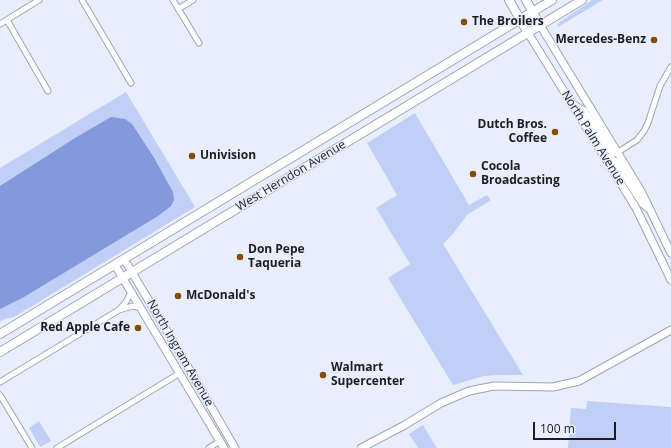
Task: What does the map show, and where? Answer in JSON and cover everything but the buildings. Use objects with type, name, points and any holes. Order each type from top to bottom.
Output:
[{"type":"main road","name":"North Palm Avenue","points":[[509,0],[528,33]]},
{"type":"main road","name":"North Palm Avenue","points":[[526,0],[540,25]]},
{"type":"main road","name":"West Herndon Avenue","points":[[0,334],[552,0]]},
{"type":"main road","name":"West Herndon Avenue","points":[[0,352],[582,0]]},
{"type":"street","points":[[0,24],[39,0]]},
{"type":"street","points":[[82,0],[132,83]]},
{"type":"street","points":[[173,0],[199,43]]},
{"type":"street","points":[[178,9],[193,0]]},
{"type":"street","points":[[7,20],[48,90]]},
{"type":"street","name":"North Palm Avenue","points":[[540,25],[618,152],[650,209],[671,253]]},
{"type":"street","name":"North Palm Avenue","points":[[528,33],[636,208],[671,280]]},
{"type":"street","points":[[570,102],[584,111],[607,148],[612,152],[618,152],[637,140],[644,131],[660,86],[671,67]]},
{"type":"street","points":[[605,157],[616,162],[643,204],[650,209]]},
{"type":"street","name":"North Ingram Avenue","points":[[124,259],[235,448]]},
{"type":"street","name":"North Ingram Avenue","points":[[115,265],[224,448]]},
{"type":"street","points":[[119,310],[126,302],[131,292]]},
{"type":"street","points":[[0,382],[119,310],[134,306],[141,308]]},
{"type":"street","points":[[361,448],[442,403],[469,391],[494,386],[553,387],[579,381],[671,330]]},
{"type":"street","points":[[163,344],[171,350],[189,380],[198,384]]},
{"type":"street","points":[[57,448],[180,373]]},
{"type":"street","points":[[0,395],[32,448]]},
{"type":"street","points":[[209,448],[220,441]]},
{"type":"shaded area","points":[[592,0],[603,0],[558,27],[557,24]]},
{"type":"shaded area","points":[[126,92],[195,207],[14,317],[0,322],[0,168]]},
{"type":"shaded area","points":[[415,113],[469,205],[487,195],[491,200],[467,215],[443,244],[523,375],[484,376],[453,385],[388,278],[410,264],[376,208],[397,195],[367,143]]},
{"type":"shaded area","points":[[587,401],[671,407],[671,448],[568,448],[571,408],[586,409]]},
{"type":"shaded area","points":[[39,421],[51,441],[40,447],[29,428]]},
{"type":"shaded area","points":[[423,425],[437,448],[418,448],[409,434]]},
{"type":"water","points":[[111,117],[125,119],[132,124],[153,156],[173,192],[174,200],[171,206],[158,216],[24,297],[0,309],[0,186]]},
{"type":"place","name":"The Broilers","points":[[464,22]]},
{"type":"place","name":"Mercedes-Benz","points":[[654,40]]},
{"type":"place","name":"Dutch Bros. Coffee","points":[[555,132]]},
{"type":"place","name":"Univision","points":[[192,156]]},
{"type":"place","name":"Cocola Broadcasting","points":[[473,174]]},
{"type":"place","name":"Don Pepe Taqueria","points":[[240,257]]},
{"type":"place","name":"McDonald's","points":[[178,296]]},
{"type":"place","name":"Red Apple Cafe","points":[[138,328]]},
{"type":"place","name":"Walmart Supercenter","points":[[323,375]]}]
